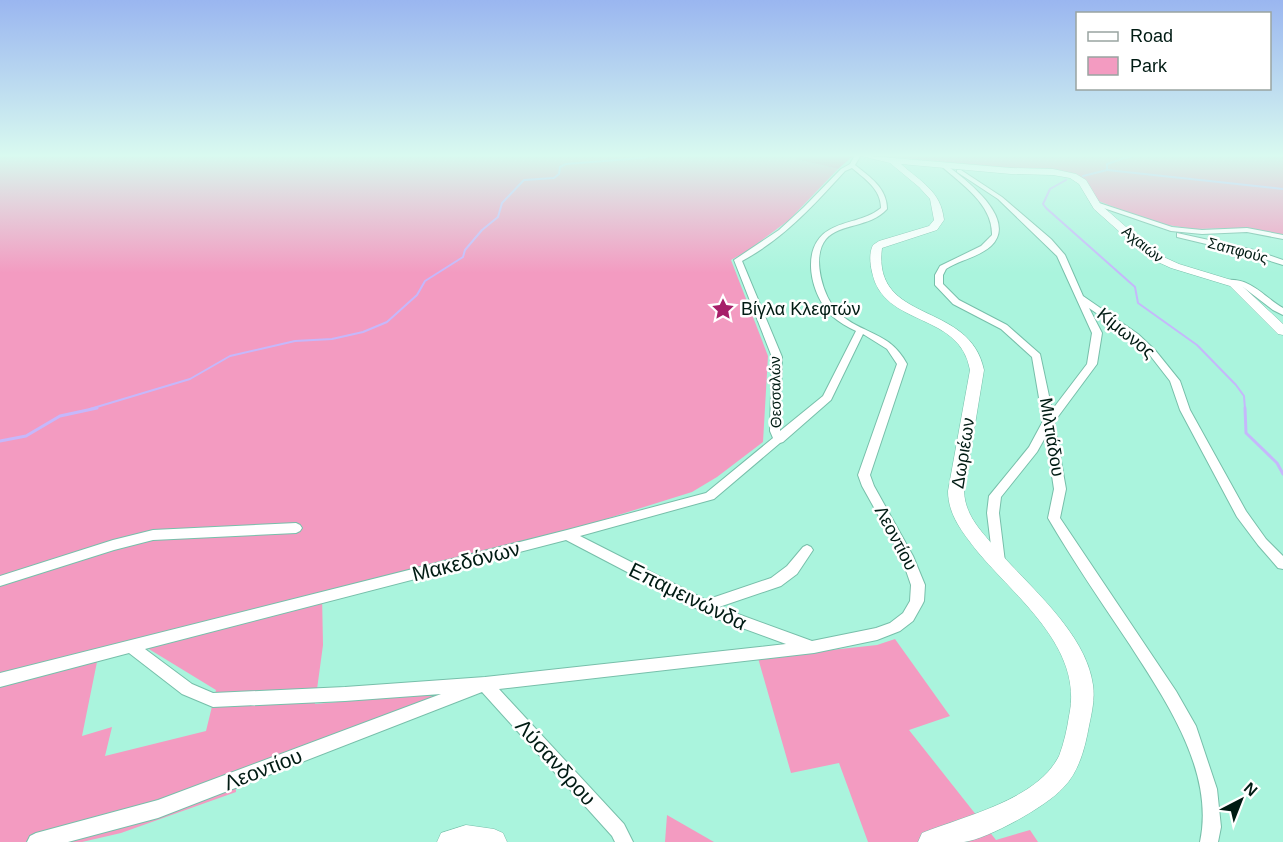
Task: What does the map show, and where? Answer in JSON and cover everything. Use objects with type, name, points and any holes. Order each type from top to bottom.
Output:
[{"type":"street","name":"Θεσσαλών","points":[[779,440],[775,431],[777,357],[738,260],[755,251],[793,222],[820,194]]},
{"type":"street","name":"Λεοντίου","points":[[131,647],[187,689],[213,700],[485,684],[814,647],[877,634],[895,627],[908,616],[918,594],[918,585],[912,567],[864,475],[902,364],[890,348],[837,316],[830,308],[820,288],[815,267],[817,251],[826,236],[838,228],[877,215],[884,209],[885,200],[882,194]]},
{"type":"street","name":"Δωριέων","points":[[930,194],[937,205],[939,220],[933,228],[924,232],[880,244],[876,251],[879,281],[889,298],[959,336],[974,351],[977,370],[956,498],[966,524],[1055,628],[1077,665],[1083,690],[1078,728],[1060,776],[1041,794],[977,825],[931,842]]},
{"type":"street","name":"Μιλτιάδου","points":[[975,194],[994,218],[996,230],[990,244],[943,268],[939,275],[939,285],[951,299],[999,323],[1034,353],[1040,366],[1060,489],[1054,518],[1182,715],[1197,750],[1209,789],[1212,827],[1209,842]]},
{"type":"street","name":"Κίμωνος","points":[[994,194],[1053,246],[1060,255],[1079,297],[1144,344],[1172,376],[1185,410],[1241,514],[1262,542],[1283,564]]},
{"type":"street","name":"Αχαιών","points":[[1089,194],[1094,203],[1162,261],[1230,282],[1241,289],[1283,331]]},
{"type":"street","points":[[1094,203],[1155,225],[1202,232],[1246,230],[1283,237]]},
{"type":"street","name":"Σαπφούς","points":[[1155,225],[1162,230],[1251,252],[1283,263]]},
{"type":"street","name":"Σαπφούς","points":[[1193,238],[1202,232]]},
{"type":"street","points":[[1230,282],[1252,287],[1272,306],[1283,312]]},
{"type":"street","points":[[1000,566],[993,501],[997,491],[1033,449],[1049,421],[1088,371],[1097,342],[1097,333],[1079,297]]},
{"type":"street","name":"Μακεδόνων","points":[[0,680],[567,535],[710,495],[779,440],[830,394],[861,329]]},
{"type":"street","points":[[0,582],[113,545],[153,535],[296,528]]},
{"type":"street","name":"Επαμεινώνδα","points":[[567,535],[736,621],[814,647]]},
{"type":"street","points":[[705,606],[776,582],[792,570],[807,550]]},
{"type":"street","name":"Λεοντίου","points":[[36,842],[158,809],[485,684]]},
{"type":"street","name":"Λύσανδρου","points":[[485,684],[618,830],[624,842]]},
{"type":"street","points":[[450,842],[466,838],[494,842]]},
{"type":"green space","points":[[0,194],[814,194],[789,220],[731,260],[768,356],[763,442],[717,477],[692,492],[577,528],[322,595],[323,645],[315,704],[439,693],[438,701],[235,772],[236,792],[121,833],[82,842],[0,842]],"holes":[[[139,643],[216,690],[206,731],[105,756],[112,727],[82,736],[99,652]]]},
{"type":"green space","points":[[1091,194],[1283,194],[1283,235],[1247,228],[1194,229],[1154,223],[1096,200]]},
{"type":"green space","points":[[895,639],[950,716],[909,730],[996,840],[1030,830],[1038,842],[868,842],[839,763],[791,773],[758,658],[877,645]]},
{"type":"green space","points":[[667,815],[714,842],[665,842]]},
{"type":"waterway","points":[[90,409],[190,379],[230,356],[295,341],[332,339],[363,332],[387,322],[417,295],[425,281],[463,257],[465,250],[482,230],[498,217],[502,203],[510,194]]},
{"type":"waterway","points":[[1048,194],[1043,204],[1046,208],[1135,287],[1138,303],[1197,345],[1236,385],[1244,396],[1245,409]]},
{"type":"waterway","points":[[0,441],[26,436],[60,416],[97,408]]},
{"type":"waterway","points":[[1245,408],[1246,433],[1277,463],[1283,474]]},
{"type":"place","name":"Βίγλα Κλεφτών","points":[[723,309]]}]
